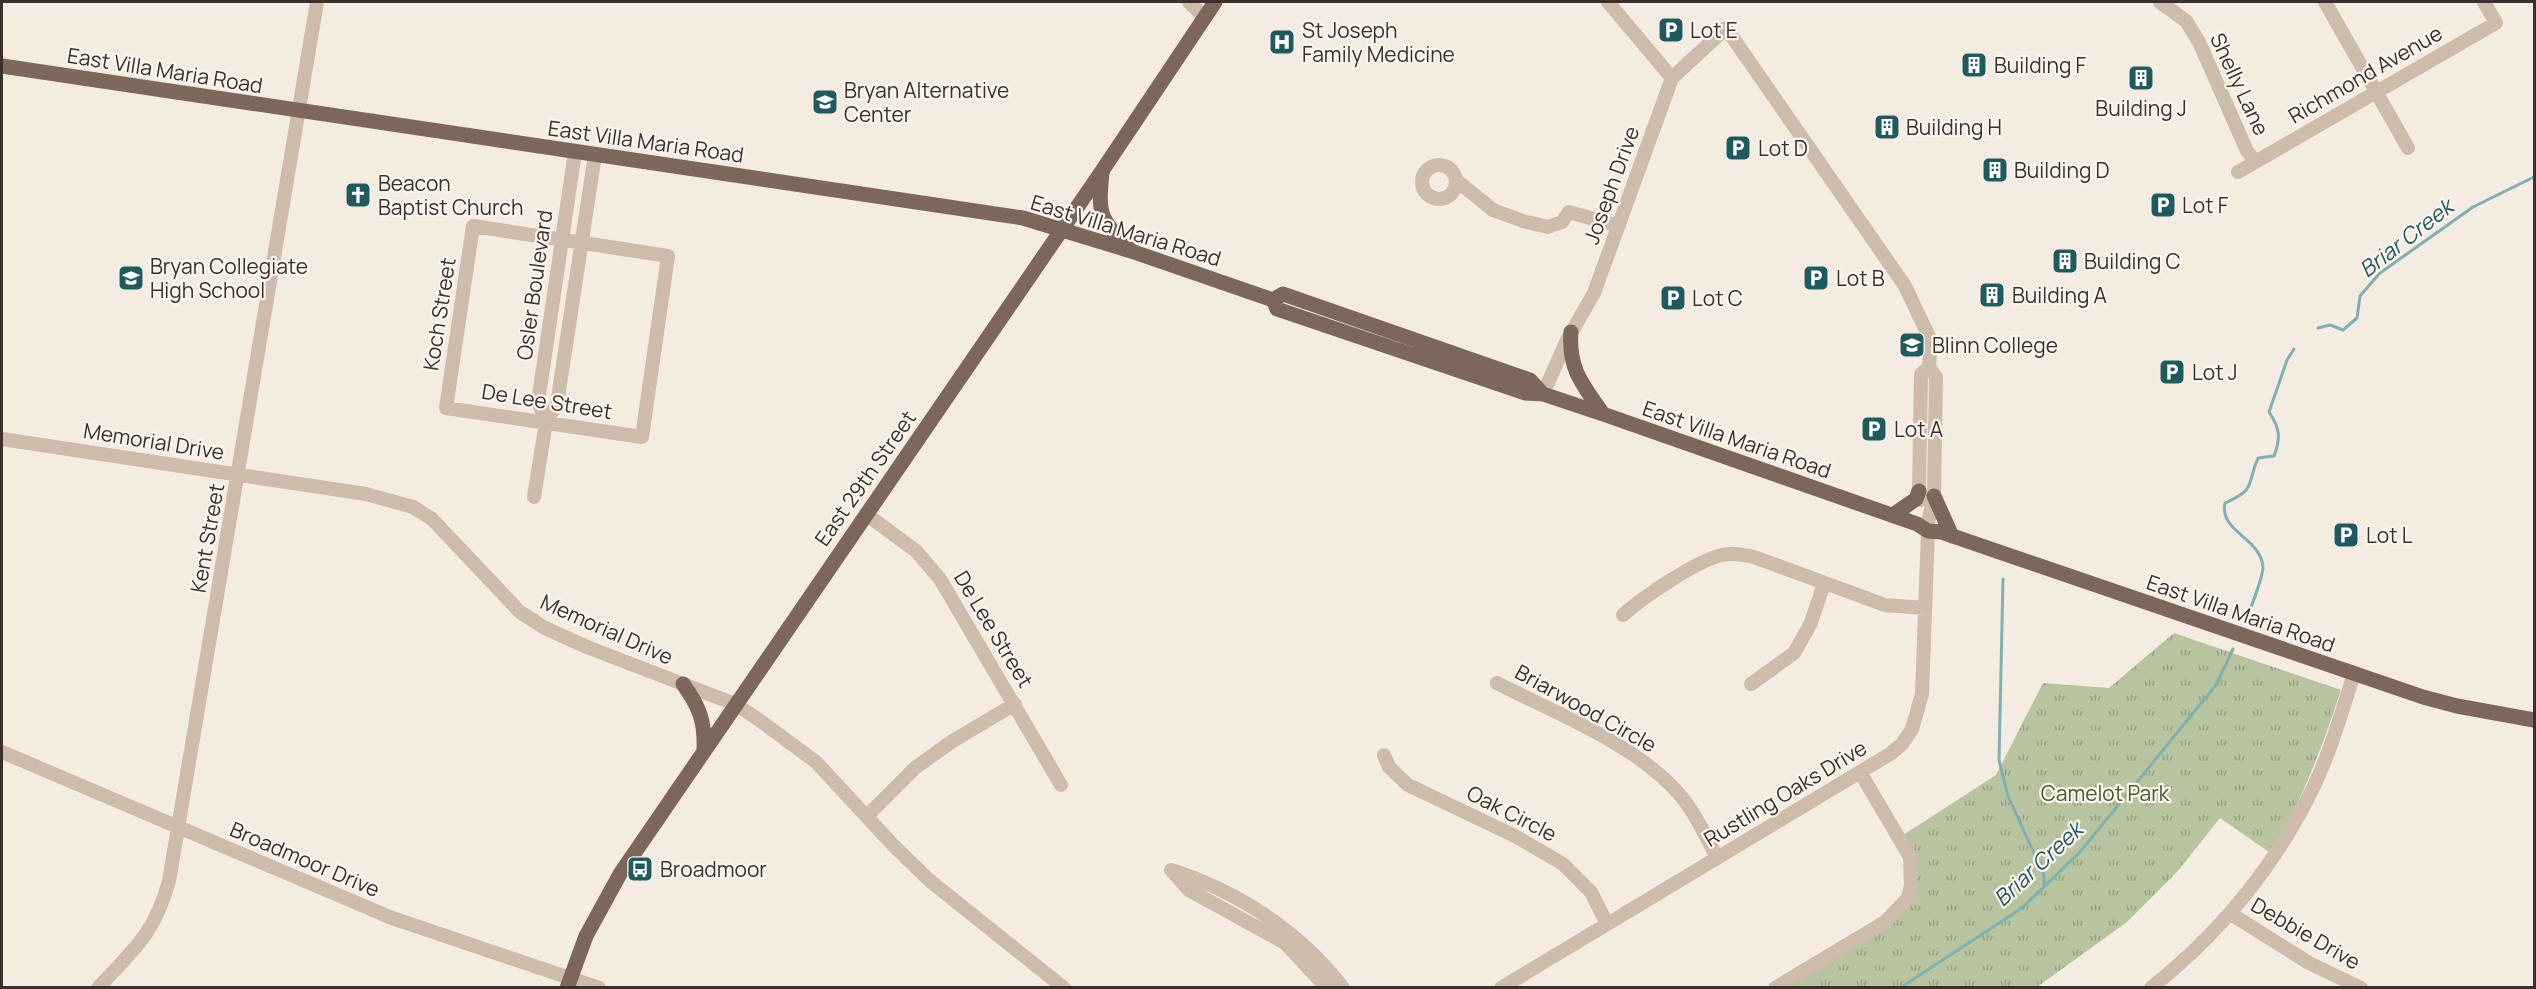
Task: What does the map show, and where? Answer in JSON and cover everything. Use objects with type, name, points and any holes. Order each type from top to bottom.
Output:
[{"type":"main road","name":"East 29th Street","points":[[568,982],[586,936],[620,874],[1102,171],[1215,2]]},
{"type":"main road","name":"East Villa Maria Road","points":[[2,66],[1023,218],[1131,251],[1274,300],[1282,294],[1530,380],[1543,394],[2354,674],[2457,706],[2535,720]]},
{"type":"main road","points":[[1102,171],[1100,213],[1106,224],[1131,251]]},
{"type":"main road","points":[[1571,332],[1569,352],[1573,367],[1603,414]]},
{"type":"main road","points":[[1893,515],[1926,494],[1933,529]]},
{"type":"main road","points":[[683,684],[697,703],[702,715],[705,726],[704,749]]},
{"type":"street","name":"Kent Street","points":[[98,987],[146,938],[154,923],[169,881],[317,2]]},
{"type":"street","points":[[1189,2],[1204,17]]},
{"type":"street","points":[[1608,2],[1672,78]]},
{"type":"street","name":"Shelly Lane","points":[[2160,2],[2186,21],[2199,42],[2247,151],[2255,161]]},
{"type":"street","points":[[2325,2],[2408,148]]},
{"type":"street","name":"Richmond Avenue","points":[[2238,172],[2496,23],[2484,2]]},
{"type":"street","name":"Rustling Oaks Drive","points":[[1500,987],[1890,754],[1902,744],[1912,729],[1922,694],[1925,608],[1933,529],[1926,494],[1936,377],[1929,368],[1931,341],[1905,286],[1726,28],[1672,78]]},
{"type":"street","name":"Joseph Drive","points":[[1543,394],[1571,332],[1594,293],[1672,78]]},
{"type":"street","name":"Osler Boulevard","points":[[546,422],[538,402],[575,152]]},
{"type":"street","name":"Osler Boulevard","points":[[534,496],[546,422],[557,404],[595,155]]},
{"type":"street","points":[[1456,180],[1493,210],[1523,221],[1548,227],[1562,222],[1569,212],[1577,212],[1619,226]]},
{"type":"street","name":"Koch Street","points":[[446,408],[473,226],[562,240]]},
{"type":"street","points":[[562,240],[581,243]]},
{"type":"street","name":"De Lee Street","points":[[446,408],[642,437],[668,256],[581,243]]},
{"type":"street","name":"Memorial Drive","points":[[2,439],[366,494],[413,507],[432,519],[520,612],[545,628],[587,648],[735,704],[816,762],[929,880],[1064,987]]},
{"type":"street","name":"De Lee Street","points":[[866,514],[916,551],[940,579],[1016,704],[1061,785]]},
{"type":"street","points":[[1623,615],[1636,602],[1705,561],[1721,555],[1736,554],[1754,557],[1885,605],[1925,608]]},
{"type":"street","points":[[1750,684],[1794,653],[1809,625],[1824,584]]},
{"type":"street","points":[[2151,987],[2196,951],[2231,914],[2280,845],[2314,785],[2332,741],[2354,674]]},
{"type":"street","name":"Briarwood Circle","points":[[1497,683],[1619,746],[1652,768],[1688,806],[1717,858]]},
{"type":"street","points":[[867,816],[915,768],[951,742],[1016,704]]},
{"type":"street","name":"Broadmoor Drive","points":[[2,752],[392,918],[568,982],[599,987]]},
{"type":"street","name":"Oak Circle","points":[[1384,755],[1389,766],[1408,785],[1515,836],[1563,864],[1591,892],[1607,924]]},
{"type":"street","points":[[1775,987],[1885,922],[1908,898],[1911,885],[1910,857],[1860,772]]},
{"type":"street","points":[[1327,987],[1272,928],[1189,890],[1171,870],[1197,879],[1272,928],[1310,949],[1343,987]]},
{"type":"street","name":"Debbie Drive","points":[[2231,914],[2309,963],[2336,983],[2361,987]]},
{"type":"green space","name":"Camelot Park","points":[[2174,633],[2341,690],[2302,794],[2269,852],[2220,818],[2177,872],[2127,922],[2037,987],[1778,988],[1885,922],[1911,885],[1900,837],[1996,775],[2043,683],[2109,688]]},
{"type":"waterway","name":"Briar Creek","points":[[2318,328],[2330,325],[2343,330],[2357,318],[2360,296],[2380,273],[2473,207],[2534,177]]},
{"type":"waterway","name":"Briar Creek","points":[[2246,621],[2259,586],[2263,567],[2261,557],[2255,549],[2228,521],[2225,503],[2246,490],[2258,458],[2274,456],[2278,444],[2278,433],[2269,412],[2287,360],[2294,349]]},
{"type":"waterway","points":[[2003,579],[1999,760],[2008,796],[2044,875],[2044,886]]},
{"type":"waterway","name":"Briar Creek","points":[[1900,988],[2022,908],[2080,852],[2216,685],[2233,649]]},
{"type":"place","name":"Lot E","points":[[1671,30]]},
{"type":"place","name":"St Joseph Family Medicine","points":[[1282,42]]},
{"type":"place","name":"Building F","points":[[1974,65]]},
{"type":"place","name":"Building J","points":[[2141,78]]},
{"type":"place","name":"Bryan Alternative Center","points":[[825,102]]},
{"type":"place","name":"Building H","points":[[1887,127]]},
{"type":"place","name":"Lot D","points":[[1738,148]]},
{"type":"place","name":"Building D","points":[[1995,170]]},
{"type":"place","name":"Beacon Baptist Church","points":[[358,195]]},
{"type":"place","name":"Lot F","points":[[2163,205]]},
{"type":"place","name":"Building C","points":[[2065,261]]},
{"type":"place","name":"Bryan Collegiate High School","points":[[131,278]]},
{"type":"place","name":"Lot B","points":[[1816,278]]},
{"type":"place","name":"Building A","points":[[1992,295]]},
{"type":"place","name":"Lot C","points":[[1673,298]]},
{"type":"place","name":"Blinn College","points":[[1912,345]]},
{"type":"place","name":"Lot J","points":[[2172,372]]},
{"type":"place","name":"Lot A","points":[[1874,429]]},
{"type":"place","name":"Lot L","points":[[2346,535]]},
{"type":"place","name":"Broadmoor","points":[[640,869]]}]
